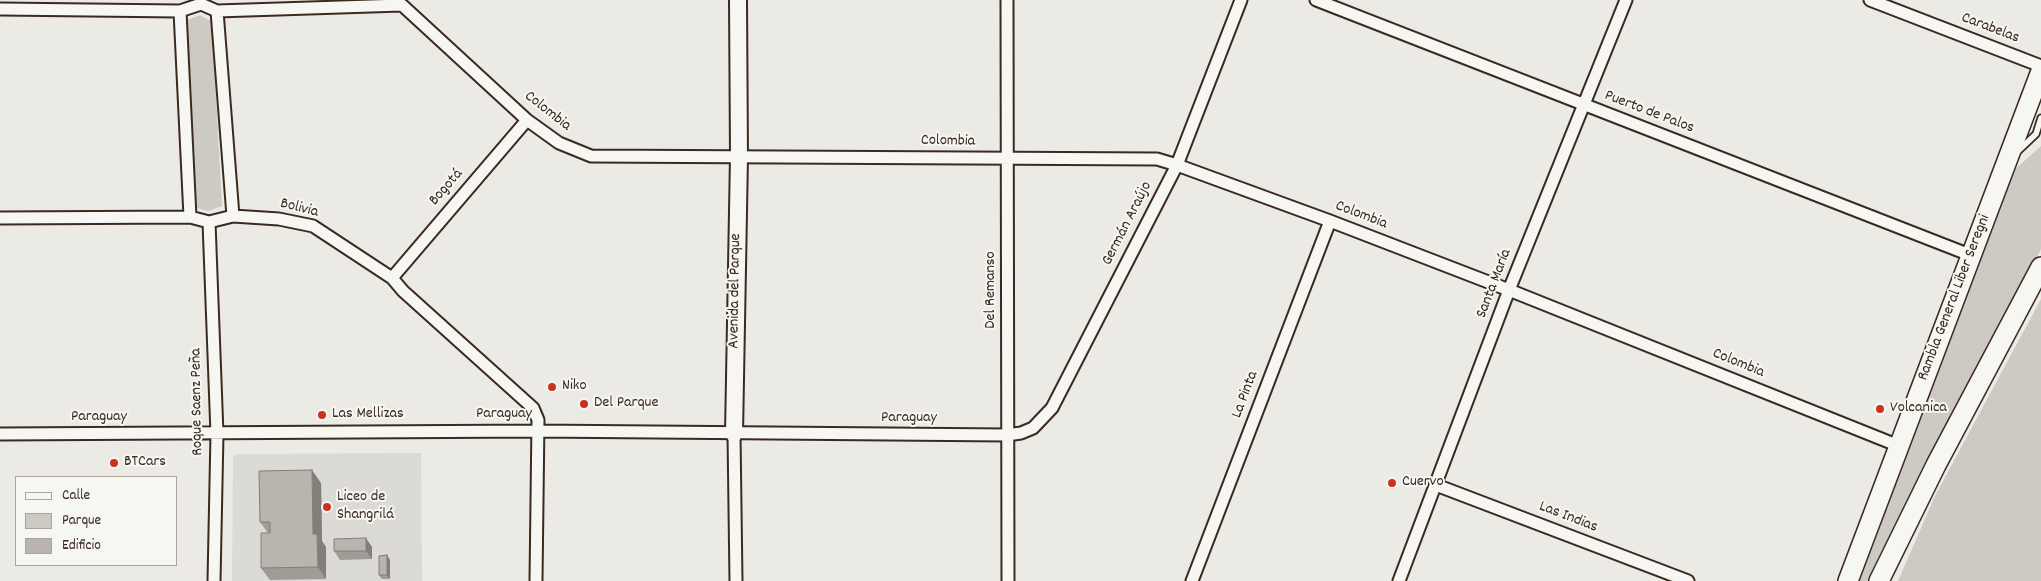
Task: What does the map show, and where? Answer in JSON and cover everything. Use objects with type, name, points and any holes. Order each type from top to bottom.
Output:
[{"type":"main road","name":"Rambla General Liber Seregni","points":[[1848,581],[1970,255],[2041,72]]},
{"type":"main road","points":[[1880,581],[1936,464],[2041,267]]},
{"type":"street","name":"Avenida del Parque","points":[[736,581],[734,434],[739,156],[738,0]]},
{"type":"street","name":"Del Remanso","points":[[1007,0],[1008,581]]},
{"type":"street","name":"Germán Araújo","points":[[1008,435],[1033,428],[1052,408],[1177,165],[1241,0]]},
{"type":"street","name":"Puerto de Palos","points":[[1316,0],[1970,255]]},
{"type":"street","name":"Santa María","points":[[1399,581],[1509,290],[1626,0]]},
{"type":"street","name":"Carabelas","points":[[1870,0],[2041,66]]},
{"type":"street","name":"Colombia","points":[[0,10],[180,11],[201,2],[217,11],[406,2],[528,120],[559,143],[591,156],[1142,158],[1177,165],[1330,221],[1509,290],[1899,446]]},
{"type":"street","points":[[180,11],[190,217]]},
{"type":"street","points":[[217,11],[233,216]]},
{"type":"street","name":"Bogotá","points":[[392,278],[528,120]]},
{"type":"street","name":"Bolivia","points":[[0,218],[190,217],[209,222],[233,216],[279,219],[313,226],[392,278],[403,291],[534,408],[538,420],[536,581]]},
{"type":"street","name":"La Pinta","points":[[1192,581],[1330,221]]},
{"type":"street","name":"Roque Saenz Peña","points":[[209,222],[216,434],[214,581]]},
{"type":"street","name":"Paraguay","points":[[0,434],[537,431],[1008,435]]},
{"type":"street","name":"Las Indias","points":[[1436,485],[1688,581]]},
{"type":"lane","points":[[2007,162],[2036,134],[2041,118]]},
{"type":"shaded area","name":"Liceo de Shangrilá","points":[[421,453],[422,581],[232,581],[233,457],[236,454]]},
{"type":"green space","points":[[200,15],[212,22],[222,206],[208,211],[194,207],[187,20]]},
{"type":"green space","points":[[2041,146],[2041,249],[1869,581],[1856,581],[2011,173]]},
{"type":"green space","points":[[2041,299],[2041,581],[1898,581],[1935,496]]},
{"type":"building","points":[[312,470],[313,534],[317,534],[318,567],[261,568],[261,533],[270,533],[270,522],[260,522],[259,471]]},
{"type":"building","points":[[366,538],[366,551],[334,551],[334,539]]},
{"type":"building","points":[[387,555],[387,575],[379,575],[379,556]]},
{"type":"place","name":"Niko","points":[[552,387]]},
{"type":"place","name":"Del Parque","points":[[584,404]]},
{"type":"place","name":"Volcanica","points":[[1880,409]]},
{"type":"place","name":"Las Mellizas","points":[[322,415]]},
{"type":"place","name":"BTCars","points":[[114,463]]},
{"type":"place","name":"Cuervo","points":[[1392,483]]},
{"type":"place","name":"Liceo de Shangrilá","points":[[327,507]]}]
